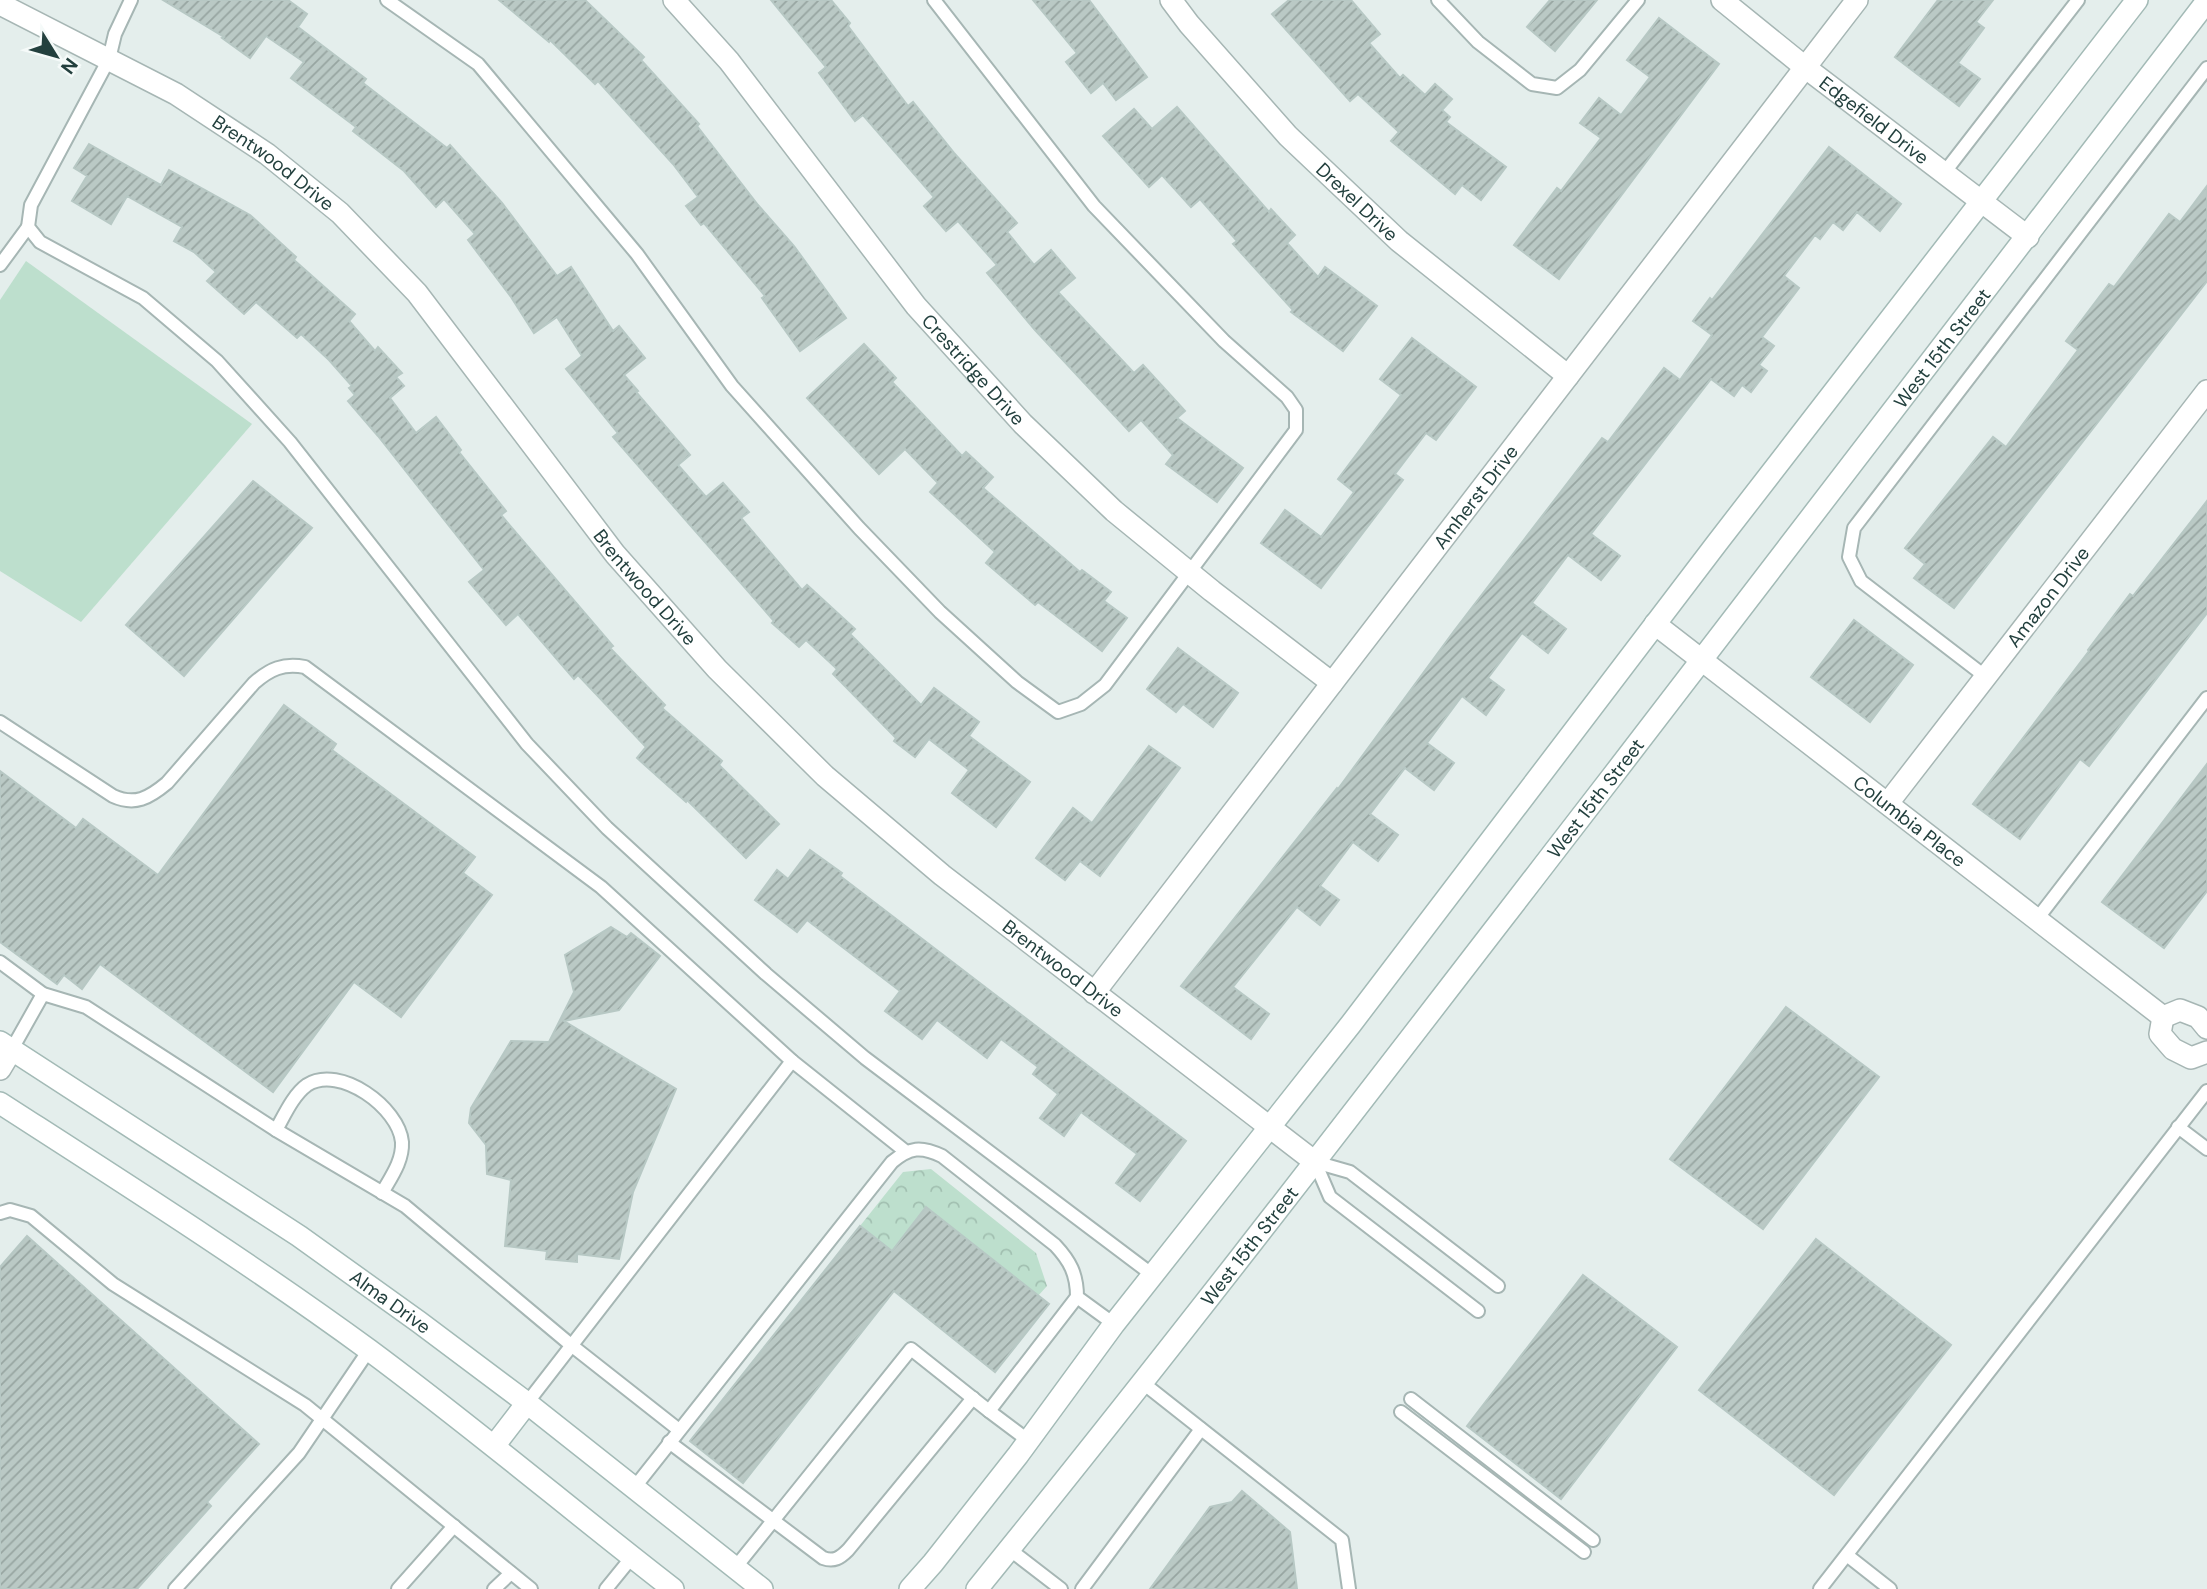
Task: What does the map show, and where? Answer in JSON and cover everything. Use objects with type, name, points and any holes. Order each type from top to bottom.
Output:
[{"type":"street","name":"Crestridge Drive","points":[[674,0],[729,61],[925,316],[1023,424],[1114,510],[1190,573],[1332,683]]},
{"type":"street","name":"Drexel Drive","points":[[1171,0],[1288,136],[1389,232],[1568,376]]},
{"type":"street","name":"Edgefield Drive","points":[[1721,0],[2028,237]]},
{"type":"street","name":"Amherst Drive","points":[[1094,993],[1857,0]]},
{"type":"street","points":[[910,1589],[947,1546],[1114,1324],[1351,1024],[1655,624],[2137,0]]},
{"type":"street","name":"West 15th Street","points":[[977,1589],[1143,1383],[1315,1162],[2207,1]]},
{"type":"street","name":"Brentwood Drive","points":[[0,4],[176,94],[267,153],[340,213],[417,293],[615,554],[717,669],[825,776],[942,875],[1315,1162]]},
{"type":"street","name":"Amazon Drive","points":[[1888,803],[2207,391]]},
{"type":"street","name":"Columbia Place","points":[[1655,624],[2163,1017]]},
{"type":"street","points":[[2204,1017],[2180,1010],[2163,1017],[2160,1034],[2174,1049],[2191,1058],[2207,1052]]},
{"type":"street","points":[[0,1069],[6,1045]]},
{"type":"street","name":"Alma Drive","points":[[6,1045],[299,1236],[527,1403],[762,1589]]},
{"type":"street","points":[[0,1103],[161,1207],[369,1350],[673,1589]]},
{"type":"street","points":[[494,1446],[527,1403]]},
{"type":"lane","points":[[0,265],[28,227],[31,205],[108,60],[115,34],[131,0]]},
{"type":"lane","points":[[387,0],[478,64],[637,254],[732,386],[859,528],[940,612],[1017,682],[1058,712],[1081,704],[1105,685],[1296,430],[1296,410],[1287,397],[1224,341],[1094,206],[934,0]]},
{"type":"lane","points":[[1438,0],[1478,42],[1532,84],[1557,88],[1580,70],[1638,0]]},
{"type":"lane","points":[[1944,173],[2078,0]]},
{"type":"lane","points":[[1986,677],[1861,581],[1849,557],[1854,528],[2207,68]]},
{"type":"lane","points":[[28,227],[40,242],[143,298],[217,361],[290,442],[527,744],[607,828],[766,974],[865,1058],[1154,1276]]},
{"type":"lane","points":[[0,722],[113,796],[125,801],[140,801],[153,795],[167,783],[266,672],[280,666],[305,667],[600,887],[792,1061],[905,1151]]},
{"type":"lane","points":[[2037,919],[2207,698]]},
{"type":"lane","points":[[0,962],[43,994],[86,1007],[275,1130],[405,1206],[571,1345],[679,1430]]},
{"type":"lane","points":[[6,1045],[43,994]]},
{"type":"lane","points":[[527,1403],[792,1061]]},
{"type":"lane","points":[[275,1130],[295,1098],[307,1085],[320,1080],[336,1080],[361,1091],[390,1113],[399,1126],[402,1144],[399,1163],[382,1193]]},
{"type":"lane","points":[[1821,1589],[2207,1091]]},
{"type":"lane","points":[[2178,1127],[2207,1149]]},
{"type":"lane","points":[[634,1488],[892,1162],[905,1151],[917,1149],[942,1156],[1055,1245],[1068,1258],[1074,1271],[1077,1297],[989,1411]]},
{"type":"lane","points":[[1315,1162],[1350,1172],[1498,1286]]},
{"type":"lane","points":[[1315,1162],[1330,1197],[1478,1311]]},
{"type":"lane","points":[[0,1213],[10,1210],[31,1216],[113,1284],[305,1405],[531,1589]]},
{"type":"lane","points":[[1077,1297],[1114,1324]]},
{"type":"lane","points":[[735,1568],[911,1349],[1028,1441]]},
{"type":"lane","points":[[179,1588],[299,1452],[369,1350]]},
{"type":"lane","points":[[1143,1383],[1342,1540],[1349,1589]]},
{"type":"lane","points":[[670,1442],[823,1558],[830,1560],[840,1558],[973,1398]]},
{"type":"lane","points":[[1411,1399],[1593,1540]]},
{"type":"lane","points":[[1401,1412],[1584,1552]]},
{"type":"lane","points":[[1082,1589],[1201,1429]]},
{"type":"lane","points":[[398,1589],[454,1526]]},
{"type":"lane","points":[[1009,1549],[1061,1589]]},
{"type":"lane","points":[[1847,1556],[1890,1589]]},
{"type":"lane","points":[[606,1589],[632,1557]]},
{"type":"lane","points":[[494,1589],[511,1573]]},
{"type":"green space","points":[[26,261],[252,424],[81,622],[0,571],[0,300]]},
{"type":"green space","points":[[931,1169],[1036,1253],[1047,1286],[1038,1296],[926,1207],[892,1251],[860,1226],[903,1172]]},
{"type":"building","points":[[163,0],[288,0],[307,14],[298,27],[366,79],[363,83],[447,148],[450,145],[502,203],[557,276],[571,267],[613,331],[619,326],[645,358],[624,375],[690,455],[678,465],[706,497],[723,483],[749,512],[741,518],[802,590],[807,585],[855,629],[850,634],[921,705],[934,688],[979,722],[969,736],[1030,782],[996,827],[952,793],[969,770],[929,739],[915,757],[894,741],[896,738],[833,674],[837,669],[806,640],[799,647],[772,623],[774,621],[613,437],[618,433],[566,369],[582,356],[557,317],[534,333],[468,240],[475,234],[444,199],[436,207],[404,171],[353,131],[356,127],[291,78],[304,62],[266,36],[250,58],[222,38],[224,37]]},
{"type":"building","points":[[499,0],[585,0],[644,57],[641,60],[699,124],[697,126],[758,205],[794,246],[846,318],[800,351],[762,298],[765,296],[704,223],[701,225],[686,206],[698,197],[673,164],[598,81],[595,84],[550,40],[549,42]]},
{"type":"building","points":[[771,0],[831,0],[908,106],[913,102],[954,153],[1017,223],[1007,232],[1034,265],[1051,250],[1075,278],[1058,292],[1134,373],[1143,365],[1185,411],[1177,418],[1243,468],[1217,502],[1166,464],[1173,455],[1141,420],[1129,431],[1035,330],[987,273],[997,265],[958,221],[946,231],[924,206],[934,197],[863,115],[855,121],[819,73],[826,67]]},
{"type":"building","points":[[1033,0],[1089,0],[1147,77],[1116,100],[1103,83],[1091,93],[1066,62],[1077,53]]},
{"type":"building","points":[[1289,0],[1351,0],[1380,34],[1369,43],[1400,78],[1403,75],[1425,95],[1435,84],[1452,99],[1442,110],[1450,117],[1446,122],[1506,167],[1481,200],[1462,185],[1455,194],[1391,141],[1399,132],[1358,94],[1350,101],[1272,14]]},
{"type":"building","points":[[1550,0],[1597,0],[1555,51],[1527,27]]},
{"type":"building","points":[[1938,0],[1993,0],[1976,22],[1984,28],[1958,63],[1980,79],[1959,106],[1895,57]]},
{"type":"building","points":[[1659,18],[1719,64],[1559,279],[1514,245],[1557,188],[1561,191],[1601,138],[1580,123],[1599,98],[1621,115],[1650,77],[1627,60]]},
{"type":"building","points":[[1177,107],[1269,212],[1271,209],[1295,235],[1287,243],[1318,277],[1325,267],[1377,306],[1343,351],[1291,312],[1293,310],[1233,244],[1237,241],[1200,199],[1191,207],[1162,175],[1149,187],[1103,136],[1134,109],[1152,129]]},
{"type":"building","points":[[89,144],[161,185],[169,170],[250,215],[296,257],[294,260],[355,314],[349,321],[375,351],[378,347],[402,373],[396,377],[404,386],[390,398],[416,433],[436,417],[461,450],[459,452],[506,511],[501,515],[613,646],[610,648],[665,705],[662,708],[722,761],[719,765],[779,824],[746,858],[687,800],[686,802],[637,758],[646,747],[578,675],[574,679],[518,614],[506,625],[469,582],[484,570],[348,401],[355,395],[349,388],[352,386],[329,360],[301,334],[297,338],[256,302],[244,314],[207,281],[216,272],[194,252],[174,241],[182,227],[127,196],[111,224],[72,201],[87,176],[74,168]]},
{"type":"building","points":[[1829,147],[1901,204],[1880,231],[1857,212],[1843,230],[1833,222],[1820,239],[1815,235],[1784,276],[1799,288],[1762,337],[1774,346],[1759,365],[1767,371],[1751,392],[1742,385],[1734,396],[1711,379],[1591,534],[1620,556],[1601,580],[1568,555],[1532,603],[1566,629],[1548,653],[1522,633],[1488,678],[1504,690],[1486,715],[1462,696],[1427,743],[1454,763],[1434,790],[1405,768],[1370,814],[1398,835],[1378,861],[1353,842],[1320,886],[1339,900],[1320,925],[1297,907],[1233,987],[1269,1014],[1251,1039],[1181,986],[1338,789],[1454,631],[1602,438],[1608,442],[1664,368],[1680,380],[1712,335],[1693,321]]},
{"type":"building","points":[[2207,186],[2207,281],[1954,608],[1914,578],[1925,564],[1905,548],[1993,437],[2006,447],[2078,350],[2066,341],[2109,284],[2114,287],[2169,214],[2180,222]]},
{"type":"building","points":[[1412,338],[1476,387],[1436,440],[1426,433],[1395,474],[1403,480],[1321,588],[1261,543],[1285,510],[1321,537],[1354,492],[1338,479],[1401,395],[1380,379]]},
{"type":"building","points":[[864,344],[896,378],[892,382],[962,456],[966,452],[993,477],[983,488],[1080,572],[1082,570],[1111,592],[1104,601],[1127,618],[1102,651],[1038,602],[1035,605],[986,563],[995,552],[930,492],[938,483],[905,449],[879,474],[807,398]]},
{"type":"building","points":[[253,481],[312,528],[184,676],[126,625]]},
{"type":"building","points":[[2207,501],[2207,613],[2089,766],[2080,759],[2020,839],[1973,804],[2130,594],[2133,596]]},
{"type":"building","points":[[1854,620],[1913,665],[1870,722],[1811,677]]},
{"type":"building","points":[[1178,648],[1238,693],[1213,727],[1183,704],[1176,712],[1147,689]]},
{"type":"building","points":[[284,705],[336,744],[332,750],[475,857],[463,873],[492,895],[401,1017],[354,982],[273,1092],[100,964],[82,989],[64,975],[57,984],[0,942],[0,771],[76,828],[83,819],[158,875]]},
{"type":"building","points":[[1149,746],[1180,768],[1100,876],[1080,861],[1065,880],[1036,858],[1073,808],[1092,823]]},
{"type":"building","points":[[2207,764],[2207,891],[2164,948],[2102,902]]},
{"type":"building","points":[[810,850],[842,873],[840,876],[1186,1141],[1140,1201],[1116,1183],[1137,1154],[1081,1112],[1064,1136],[1040,1118],[1058,1094],[1033,1074],[1038,1067],[1001,1039],[987,1058],[937,1020],[922,1039],[885,1011],[900,991],[807,920],[797,932],[755,900],[777,870],[788,879]]},
{"type":"building","points":[[611,927],[627,937],[631,933],[660,956],[619,1010],[564,1021],[676,1089],[633,1192],[619,1259],[577,1254],[577,1262],[546,1259],[547,1251],[505,1246],[511,1180],[487,1174],[486,1145],[469,1123],[471,1108],[511,1041],[549,1042],[574,992],[565,955]]},
{"type":"building","points":[[1786,1007],[1879,1077],[1763,1229],[1670,1159]]},
{"type":"building","points":[[926,1207],[1049,1304],[995,1372],[894,1291],[743,1483],[690,1441],[860,1226],[892,1251]]},
{"type":"building","points":[[27,1236],[259,1444],[207,1502],[211,1506],[137,1589],[0,1589],[0,1267]]},
{"type":"building","points":[[1816,1239],[1951,1345],[1834,1495],[1699,1390]]},
{"type":"building","points":[[1583,1275],[1677,1347],[1561,1499],[1467,1426]]},
{"type":"building","points":[[1242,1491],[1290,1532],[1297,1589],[1150,1589],[1210,1507],[1232,1502]]}]
